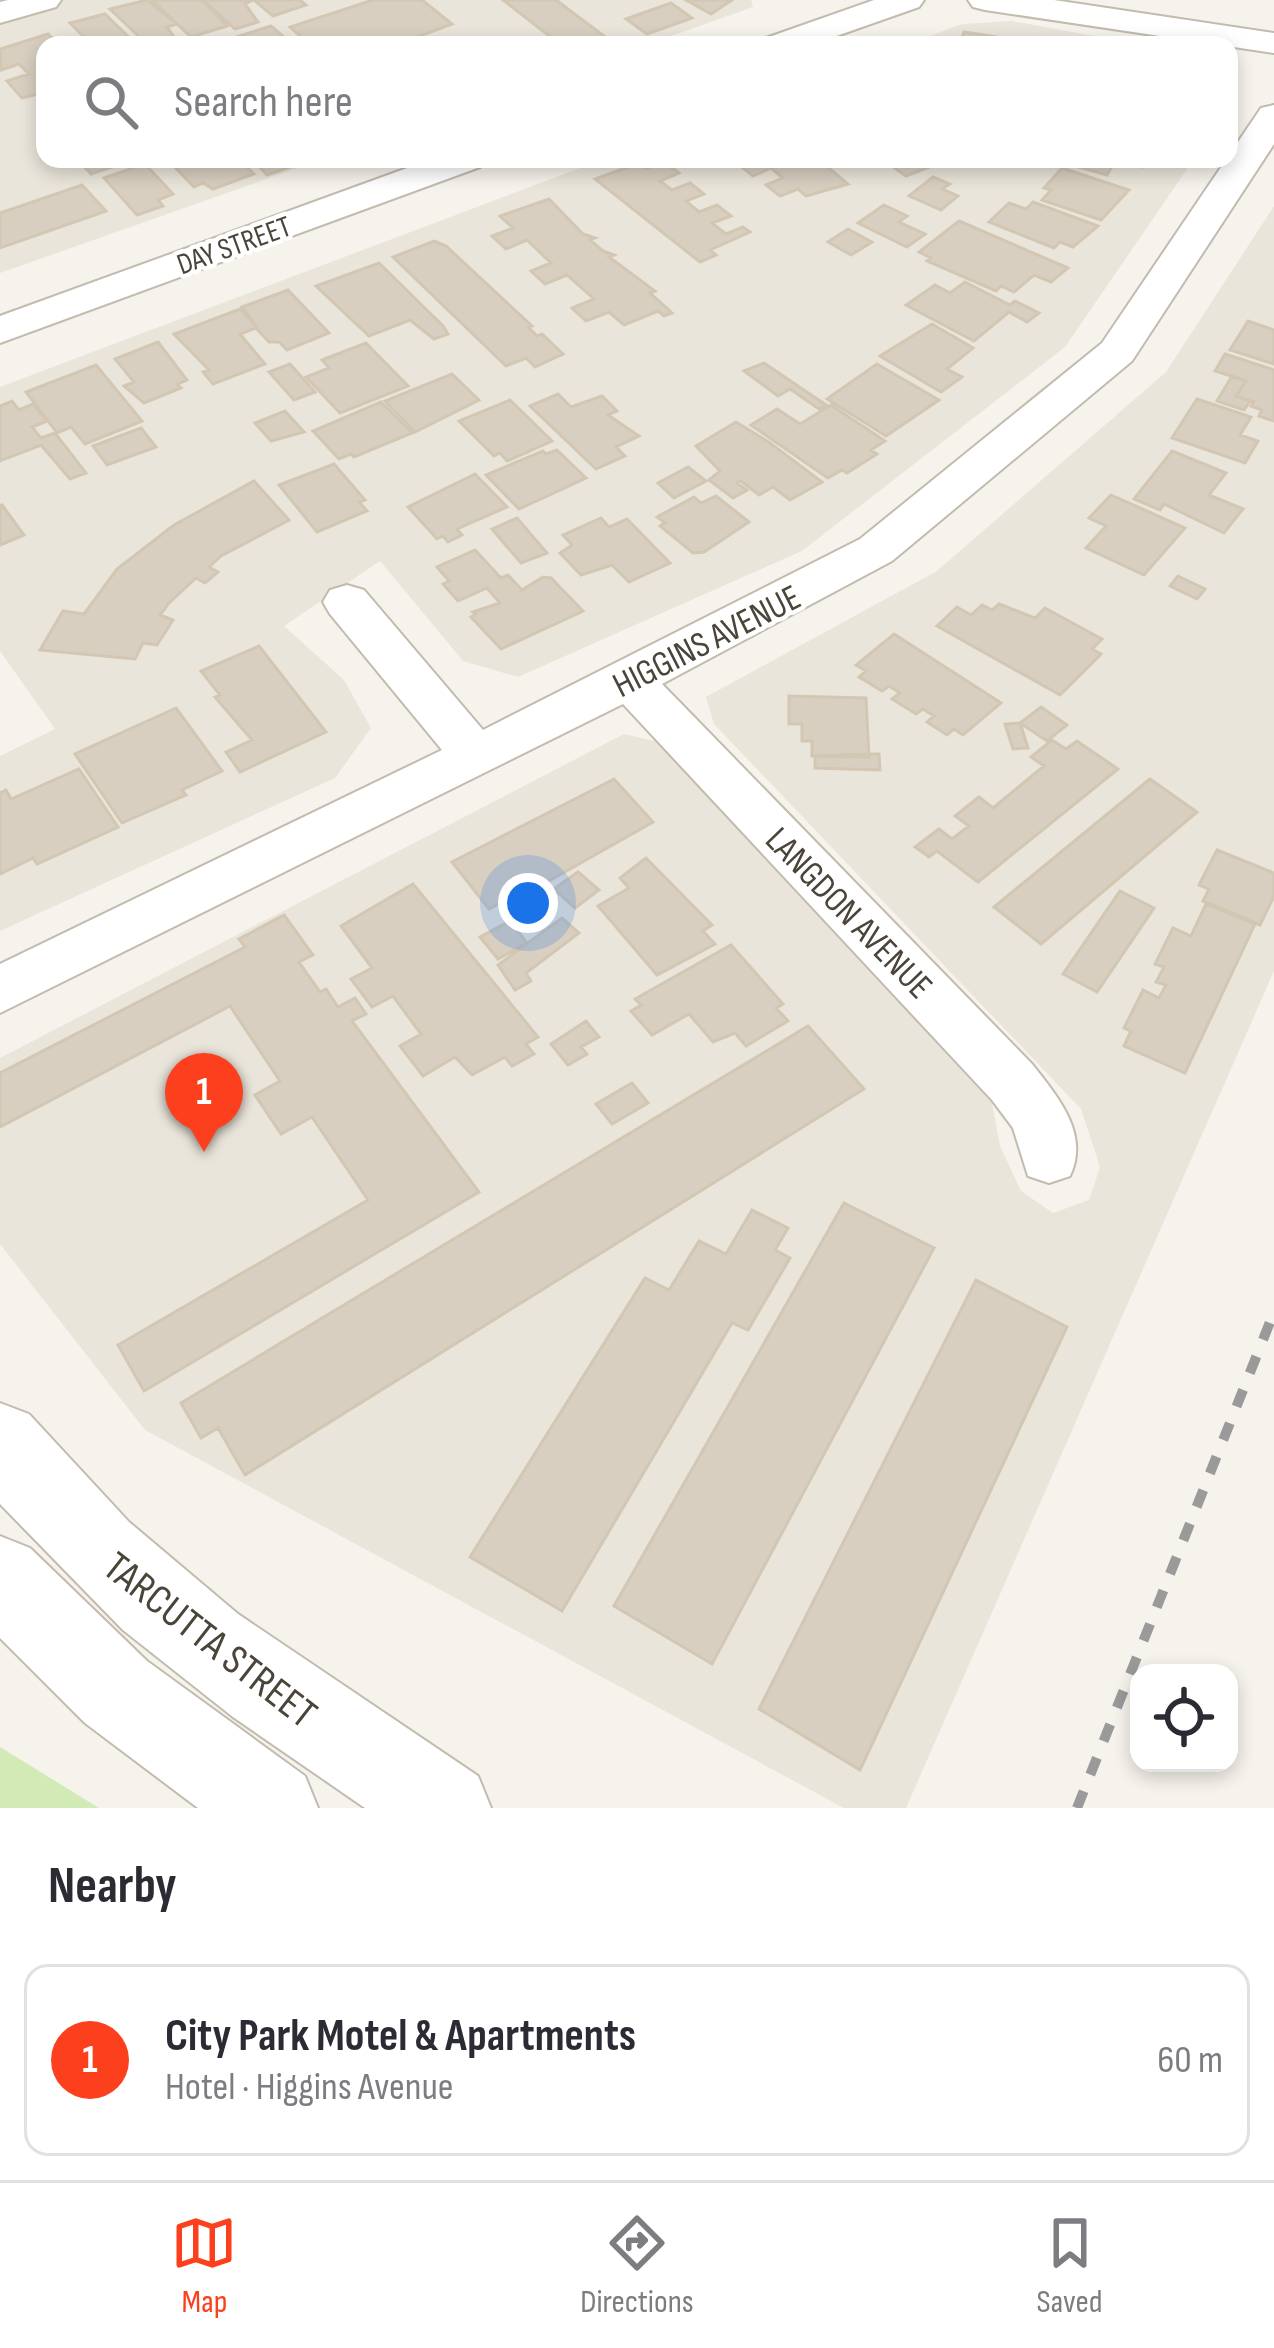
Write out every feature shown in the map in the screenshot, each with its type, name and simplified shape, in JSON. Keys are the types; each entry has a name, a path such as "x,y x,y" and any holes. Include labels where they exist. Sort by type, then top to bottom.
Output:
{"street":[{"path":"0,13 44,0"},
{"path":"985,0 1227,36"},
{"path":"803,36 902,1"},
{"path":"1238,38 1274,43"},
{"name":"HIGGINS AVENUE","path":"0,990 629,680 876,550 1096,374 1117,352 1274,116"},
{"name":"DAY STREET","path":"0,330 442,168"},
{"path":"347,602 474,753"},
{"name":"LANGDON AVENUE","path":"629,680 1012,1082 1040,1118 1049,1157"},
{"name":"TARCUTTA STREET","path":"0,1442 45,1499 124,1579 222,1657 446,1808"},
{"path":"0,1578 116,1692 272,1808"}],"shaded area":[{"path":"0,0 751,0 753,7 671,36 36,36 36,168 298,168 0,273"},
{"path":"1012,21 1094,36 930,36 962,24"},
{"path":"580,168 1188,168 1065,347 802,551 518,677 463,661 380,561 284,626 344,680 371,728 335,778 0,931 0,756 55,729 0,651 0,387"},
{"path":"1274,206 1274,971 906,1808 844,1808 145,1430 0,1244 0,1058 624,734 659,742 992,1103 1000,1146 1021,1191 1053,1213 1089,1200 1100,1167 1081,1109 714,724 706,697 937,571 1166,372"}],"green space":[{"path":"0,1747 99,1808 0,1808"}],"building":[{"path":"147,0 177,24 167,27 173,36 138,36 110,9"},
{"path":"152,0 202,0 227,26 190,36"},
{"path":"203,0 253,0 245,4 258,22 235,29"},
{"path":"254,0 300,0 306,5 273,16"},
{"path":"373,0 422,0 452,24 420,36 300,36 290,27"},
{"path":"503,0 556,0 604,36 549,36"},
{"path":"686,0 732,0 711,14"},
{"path":"671,3 692,18 647,34 626,19"},
{"path":"105,14 128,36 83,36 70,23"},
{"path":"271,26 283,36 239,36"},
{"path":"36,38 36,94 22,98 7,81 29,74 19,64 1,70 0,49"},
{"path":"149,168 173,194 158,200 163,206 137,215 104,178"},
{"path":"176,168 248,168 254,174 213,189 203,183 194,187"},
{"path":"260,168 287,168 267,175"},
{"path":"625,168 673,168 679,173 660,181 672,190 690,183 704,194 686,201 699,212 717,205 731,216 712,223 726,234 743,227 750,232 710,250 716,255 700,262 595,179"},
{"path":"743,168 771,168 753,176"},
{"path":"771,168 829,168 848,184 806,196 798,189 780,196 766,185 783,178"},
{"path":"895,168 926,168 906,176"},
{"path":"1062,168 1129,190 1101,220 1042,200 1051,190 1044,188"},
{"path":"1082,168 1111,168 1107,175"},
{"path":"933,177 950,184 942,189 958,196 941,210 909,196"},
{"path":"82,185 106,211 0,248 0,213"},
{"path":"549,199 583,234 614,255 609,257 655,291 650,293 672,313 664,316 658,311 624,325 609,312 586,321 572,308 594,299 567,275 545,284 531,271 551,263 527,240 506,249 492,236 513,228 500,216"},
{"path":"1033,202 1098,226 1073,247 1060,242 1054,248 989,222 1009,203 1026,209"},
{"path":"884,205 907,216 899,222 925,234 907,247 858,223"},
{"path":"959,221 1068,268 1051,282 1034,275 1014,292 1001,286 996,291 927,261 931,258 919,252"},
{"path":"848,229 872,242 851,255 828,242"},
{"path":"434,241 446,246 537,336 542,334 563,354 535,367 526,358 506,366 393,257"},
{"path":"379,263 448,334 434,339 410,320 369,336 316,286"},
{"path":"965,282 1010,305 1015,301 1039,313 1027,322 1009,312 974,341 906,305 935,285 950,293"},
{"path":"288,290 329,333 287,350 279,342 269,342 256,328 240,334 265,364 213,384 203,372 209,370 174,334 240,309 257,327 242,307"},
{"path":"1248,321 1274,330 1274,364 1230,350"},
{"path":"932,324 973,348 947,369 962,377 941,392 880,356"},
{"path":"158,342 187,380 177,384 181,388 144,403 124,386 134,382 115,359"},
{"path":"366,343 408,386 340,413 306,377 329,368 322,360"},
{"path":"1225,354 1274,370 1274,421 1259,416 1262,410 1251,406 1254,402 1236,396 1246,381 1215,371"},
{"path":"764,363 826,405 819,409 790,389 778,396 744,371"},
{"path":"290,364 315,392 294,400 269,372"},
{"path":"877,364 939,400 886,436 827,399"},
{"path":"96,365 142,421 85,444 71,427 57,433 26,392"},
{"path":"452,374 479,400 415,432 385,401"},
{"path":"1232,376 1246,381 1236,396 1250,401 1244,410 1217,401"},
{"path":"558,394 571,407 602,396 617,411 608,415 639,436 616,447 625,456 596,469 530,406"},
{"path":"1197,399 1251,417 1240,435 1258,441 1245,463 1172,438"},
{"path":"510,400 552,441 507,461 500,453 494,456 459,421"},
{"path":"12,401 19,410 33,404 47,421 32,427 41,438 55,433 86,473 70,479 41,445 0,461 0,406"},
{"path":"381,402 412,433 339,459 313,431"},
{"path":"831,405 885,441 871,450 877,454 847,473 842,470 828,478 751,425 777,409 800,424"},
{"path":"285,411 304,432 271,441 255,423"},
{"path":"736,422 822,482 790,500 773,487 759,495 741,481 737,483 747,490 733,498 709,480 720,471 696,446"},
{"path":"141,428 156,447 107,465 93,446"},
{"path":"557,450 586,478 519,509 486,475 543,451"},
{"path":"1172,451 1226,473 1209,495 1243,509 1224,533 1164,504 1160,510 1134,499"},
{"path":"334,464 365,500 359,502 367,511 317,532 279,485"},
{"path":"688,467 706,481 674,498 658,483"},
{"path":"475,474 507,507 457,529 462,535 448,542 443,536 437,539 408,507"},
{"path":"254,481 289,520 221,556 209,567 218,572 205,583 196,578 169,603 160,615 173,620 157,645 143,643 135,659 40,650 63,611 84,614 117,569 174,525"},
{"path":"1111,495 1185,528 1144,575 1086,548 1106,526 1089,518"},
{"path":"716,496 749,522 704,552 693,553 660,526 665,523 657,517 694,497 701,503"},
{"path":"0,506 24,535 0,545"},
{"path":"517,518 547,553 521,563 492,529"},
{"path":"601,518 609,527 627,519 670,563 629,582 612,565 581,575 560,553 572,545 563,535"},
{"path":"475,550 501,578 508,575 522,590 543,577 551,578 583,611 501,649 471,617 473,612 500,603 487,588 458,601 443,584 449,581 437,567"},
{"path":"1178,576 1205,589 1197,599 1170,586"},
{"path":"999,604 1035,618 1045,608 1102,639 1092,649 1101,654 1060,695 937,626 957,607 971,615 982,605 992,610"},
{"path":"894,634 1001,703 963,735 954,729 947,735 927,722 934,716 923,709 916,714 892,699 900,693 889,686 882,691 859,677 866,671 856,665"},
{"path":"259,646 326,732 240,772 226,752 252,740 215,697 220,695 201,671"},
{"path":"789,696 866,698 869,757 812,756 812,741 802,741 802,724 789,724"},
{"path":"1041,707 1067,725 1047,741 1020,723"},
{"path":"176,708 222,771 182,790 186,795 122,823 75,754"},
{"path":"1020,723 1028,748 1013,749 1005,724"},
{"path":"1052,740 1066,749 1077,741 1118,769 978,882 937,851 929,857 915,847 939,829 952,839 969,826 955,816 979,797 993,808 1044,766 1031,757"},
{"path":"879,754 880,770 815,768 815,756"},
{"path":"79,769 118,827 37,864 33,858 0,874 0,793 6,790 11,799"},
{"path":"614,779 653,822 526,894 523,891 489,909 452,862"},
{"path":"1150,779 1197,812 1041,944 994,907"},
{"path":"1217,850 1274,873 1274,896 1260,925 1203,901 1209,889 1199,885"},
{"path":"646,858 712,925 703,931 715,944 657,975 598,906 629,888 620,878"},
{"path":"578,872 599,890 575,908 554,889"},
{"path":"413,884 538,1037 526,1044 534,1054 512,1066 505,1057 472,1075 455,1057 423,1076 400,1046 421,1034 393,996 372,1007 351,979 372,968 341,926"},
{"path":"1120,891 1154,908 1097,992 1063,974"},
{"path":"1206,904 1255,924 1185,1073 1124,1046 1131,1031 1124,1028 1143,990 1159,998 1166,985 1156,982 1164,967 1155,964 1173,928 1191,936"},
{"path":"284,915 313,955 299,962 320,992 326,989 338,1007 355,998 366,1014 352,1021 479,1192 144,1391 118,1345 368,1200 312,1117 281,1134 255,1095 280,1081 230,1006 0,1127 0,1073 245,947 239,939"},
{"path":"562,918 579,933 526,973 531,981 515,990 498,965"},
{"path":"510,921 527,943 498,959 480,937"},
{"path":"731,945 783,1004 776,1008 788,1021 746,1046 735,1033 713,1042 689,1014 652,1035 631,1011 641,1005 635,999"},
{"path":"586,1021 599,1037 581,1047 587,1054 568,1065 551,1044"},
{"path":"808,1026 864,1089 245,1475 218,1428 201,1438 181,1403"},
{"path":"632,1083 648,1103 612,1124 596,1104"},
{"path":"844,1203 934,1248 712,1664 614,1606"},
{"path":"752,1210 788,1228 775,1250 790,1258 748,1330 732,1323 562,1611 470,1557 645,1278 669,1290 699,1241 726,1254"},
{"path":"976,1280 1067,1327 860,1770 759,1709"}],"railway":[{"path":"1077,1808 1274,1312"}],"place":[{"name":"City Park Motel & Apartments","path":"204,1152"}]}
